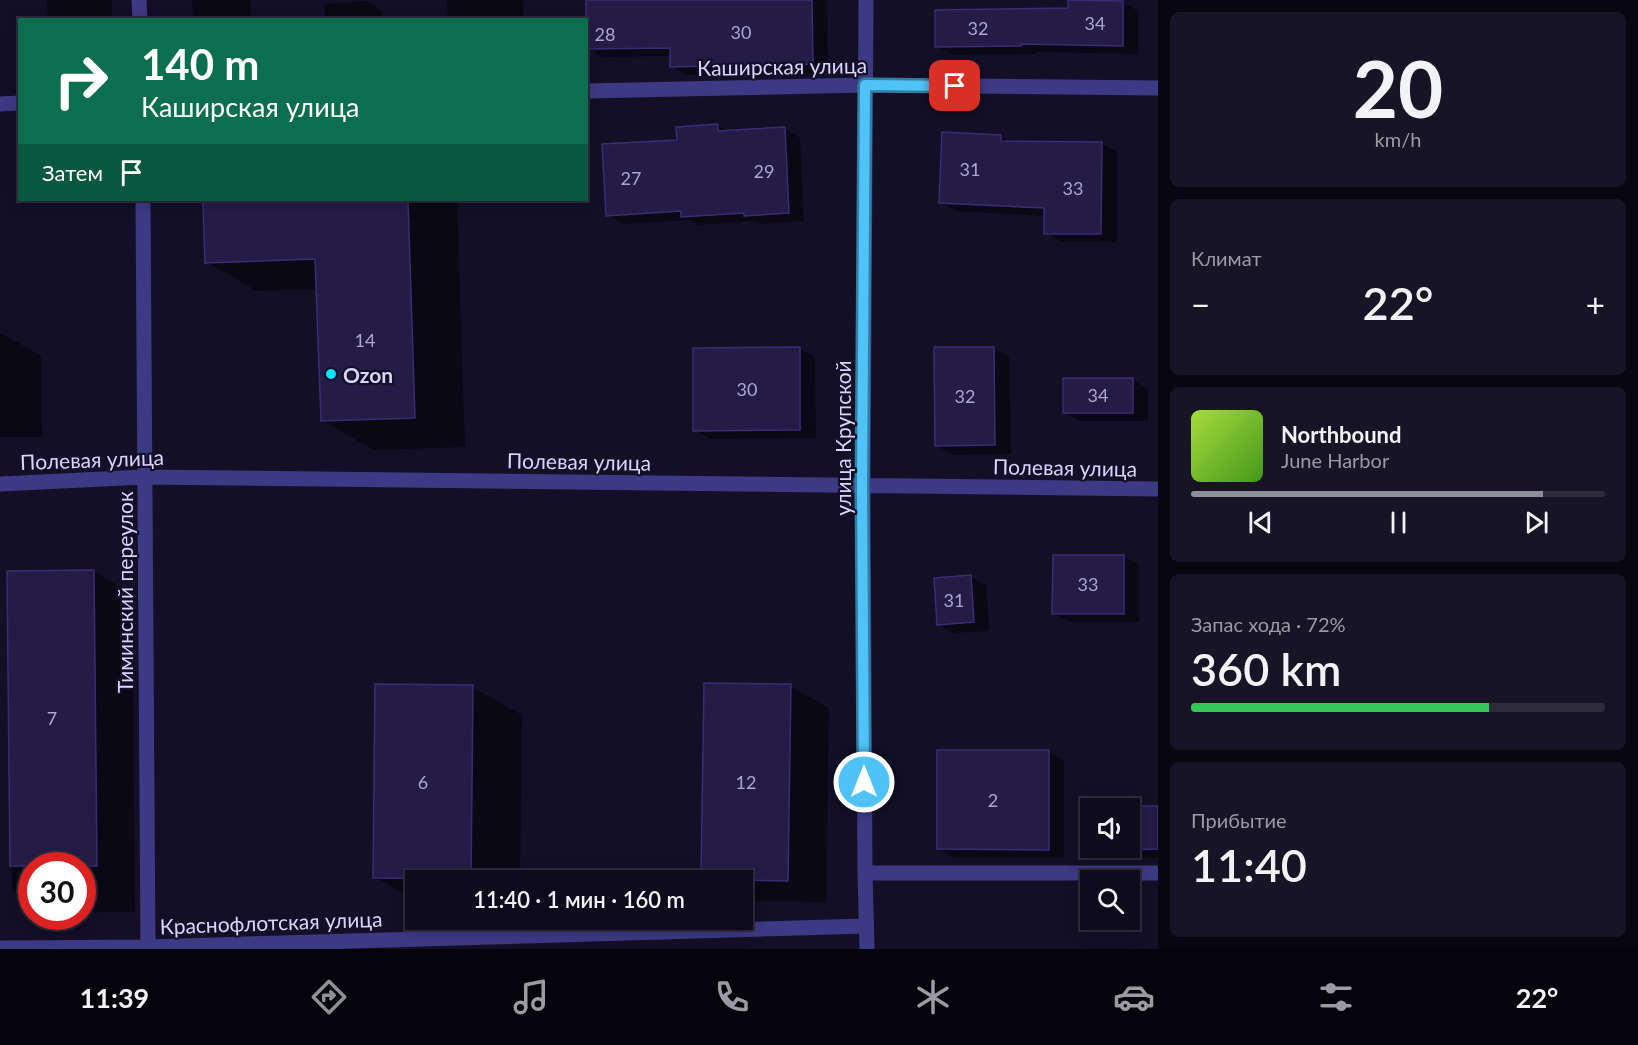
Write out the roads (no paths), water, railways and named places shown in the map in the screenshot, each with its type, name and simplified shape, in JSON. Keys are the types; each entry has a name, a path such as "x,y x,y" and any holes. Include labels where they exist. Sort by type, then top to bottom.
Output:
{"street":[{"path":"139,0 140,18"},
{"name":"улица Крупской","path":"866,0 862,485 867,949"},
{"name":"Каширская улица","path":"588,91 865,85 1158,88"},
{"path":"0,104 18,103"},
{"name":"Тиминский переулок","path":"143,201 147,948"},
{"name":"Полевая улица","path":"0,484 144,477 1158,489"},
{"path":"865,873 1158,873"},
{"name":"Краснофлотская улица","path":"0,948 147,948 866,926"}],"place":[{"name":"Ozon","path":"331,374"}]}
